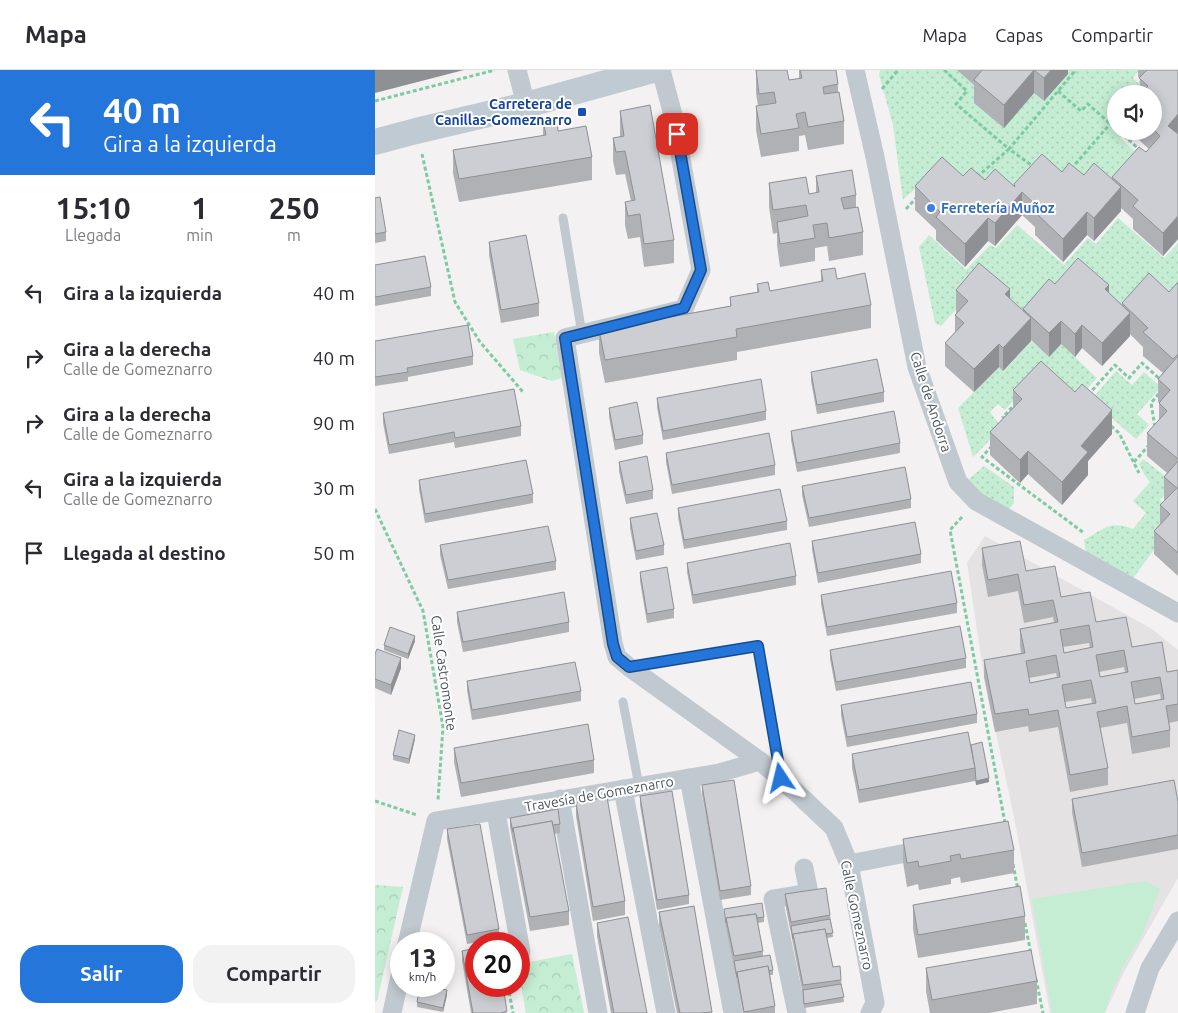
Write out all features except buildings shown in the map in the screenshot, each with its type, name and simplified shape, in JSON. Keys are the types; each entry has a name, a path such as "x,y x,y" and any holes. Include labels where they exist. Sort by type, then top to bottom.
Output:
{"street":[{"path":"517,70 526,105"},
{"path":"375,142 526,105 653,70"},
{"path":"582,334 684,308 701,270 673,115 661,70"},
{"name":"Calle de Andorra","path":"855,70 917,367 958,482 976,501 1178,613"},
{"name":"Calle Gomeznarro","path":"582,334 565,338 613,644 617,657 760,761 834,828 849,864 875,1003 870,1013"},
{"name":"Travesía de Gomeznarro","path":"437,821 719,773 760,761"},
{"path":"689,778 733,1013"},
{"path":"631,787 666,1013"},
{"path":"560,799 598,1013"},
{"path":"496,812 517,932"},
{"path":"410,932 437,821"},
{"path":"849,864 942,846"},
{"path":"797,1013 773,899 809,893 804,868"},
{"path":"1135,1013 1150,968 1178,921"},
{"path":"392,1013 395,997"}],"lane":[{"path":"563,218 582,334"},
{"path":"629,667 758,646 781,778"},
{"path":"623,702 631,787"}],"path":[{"path":"375,101 497,70"},
{"path":"886,83 898,70"},
{"path":"944,70 967,91 956,104 1009,149 1037,169"},
{"path":"976,178 1009,149 1074,71"},
{"path":"1058,91 1081,111 1088,104 1107,121"},
{"path":"1065,176 1107,129"},
{"path":"417,131 455,302 480,342 523,392"},
{"path":"1129,140 1147,156"},
{"path":"889,227 922,192"},
{"path":"1083,401 1115,366 1129,378 1142,363 1167,386"},
{"path":"1155,428 1151,403 1161,391"},
{"path":"1008,421 1003,417 1022,397"},
{"path":"1104,420 1119,433 1139,473"},
{"path":"1134,462 1150,443"},
{"path":"994,444 982,457 1084,533"},
{"path":"976,501 950,530 1005,824"},
{"name":"Calle Castromonte","path":"375,509 423,611 443,727 437,821"},
{"path":"375,801 437,821"},
{"path":"1013,862 1018,890"},
{"path":"1024,919 1031,956"},
{"path":"1035,975 1043,1013"},
{"path":"510,997 513,1013"}],"shaded area":[{"path":"985,536 1152,629 1178,650 1178,878 1124,972 1105,1013 1050,1013 1014,817 984,677 967,563"}],"green space":[{"path":"880,70 1139,70 1133,78 1140,85 1107,85 1107,140 1122,140 1142,158 1111,195 1013,203 984,198 942,164 903,200 893,125 879,75"},
{"path":"1118,218 1164,258 1178,243 1178,303 1121,324 1026,325 980,284 941,326 935,323 919,247 929,235 966,270 990,245 996,248 1017,225 1064,265 1088,238 1096,244"},
{"path":"554,332 562,378 552,381 520,370 513,339"},
{"path":"1031,341 1049,356 1061,344 1097,378 1081,396 1041,371 1005,410 998,404 990,412 1002,428 973,457 958,408 999,367 1004,371"},
{"path":"1116,371 1132,385 1144,372 1161,387 1137,414 1149,425 1136,439 1091,400"},
{"path":"1143,459 1174,483 1160,500 1172,511 1164,536 1131,581 1090,561 1084,540 1107,527 1118,525 1133,529 1146,513 1133,501 1150,482 1139,464"},
{"path":"984,466 1014,487 1014,503 1006,513 979,496 968,480"},
{"path":"1145,881 1160,889 1141,937 1123,966 1109,998 1105,1013 1052,1013 1032,899"},
{"path":"375,885 403,887 393,932 390,932 390,944 377,1001 375,1002"},
{"path":"572,954 584,1013 526,1013 523,997 530,997 530,962"}],"place":[{"name":"Carretera de Canillas-Gomeznarro","path":"582,112"},
{"name":"Ferretería Muñoz","path":"931,208"}],"route":[{"path":"677,134 701,270 684,308 565,338 613,644 617,657 629,667 758,646 781,778"}]}
